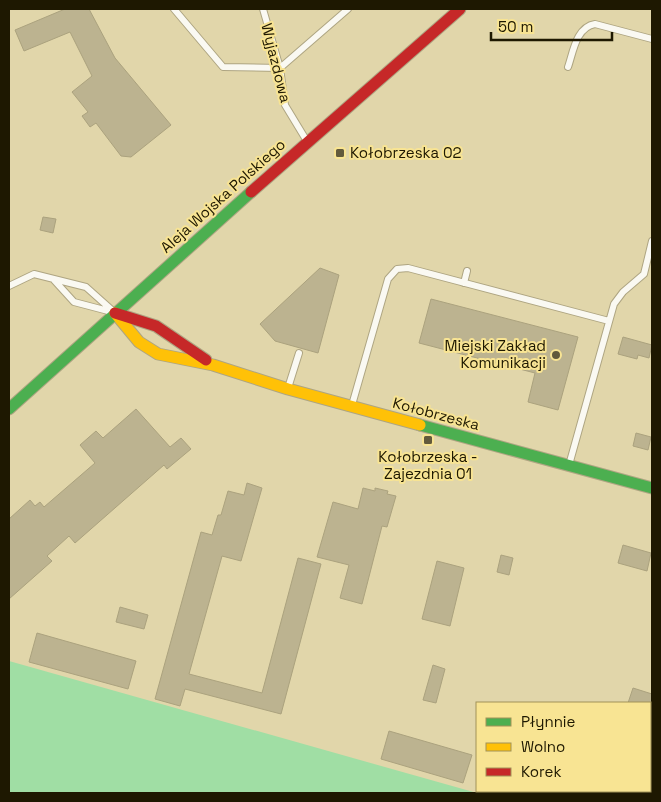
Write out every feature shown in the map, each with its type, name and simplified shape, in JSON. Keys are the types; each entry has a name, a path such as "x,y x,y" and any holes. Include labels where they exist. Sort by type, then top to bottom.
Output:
{"street":[{"name":"Aleja Wojska Polskiego","path":"9,409 307,142 460,9"},
{"name":"Kołobrzeska","path":"115,313 156,326 213,365"},
{"name":"Kołobrzeska","path":"115,313 139,342 158,354 213,365 351,407 652,485"}],"lane":[{"path":"174,9 223,67 280,68 348,9"},
{"name":"Wyjazdowa","path":"263,9 280,68 285,105 307,142"},
{"path":"568,67 580,34 589,25 595,24 652,39"},
{"path":"569,465 614,304 623,292 644,274 652,241"},
{"path":"351,407 388,279 397,268 408,268 609,321"},
{"path":"464,283 467,271"},
{"path":"9,286 34,274 86,287 115,313"},
{"path":"54,280 74,302 115,313"},
{"path":"288,389 299,353"}],"green space":[{"path":"9,661 477,793 9,793"}],"building":[{"path":"65,9 89,9 115,58 171,125 131,157 121,156 96,123 90,127 82,116 88,112 72,92 92,76 70,32 24,51 15,30"},
{"path":"43,217 56,219 53,233 40,230"},
{"path":"320,268 339,275 318,353 275,341 260,324"},
{"path":"431,299 578,337 558,410 528,402 535,373 419,343"},
{"path":"623,337 652,345 649,358 638,355 637,359 618,354"},
{"path":"136,409 170,447 181,438 191,449 167,469 164,465 75,543 69,536 47,556 52,561 9,599 9,519 30,500 35,506 40,502 44,507 95,463 80,445 96,431 103,438"},
{"path":"636,433 651,437 648,450 633,446"},
{"path":"247,483 262,488 241,561 222,556 189,674 262,693 298,558 321,564 281,714 185,689 180,706 155,699 201,532 212,535 218,515 221,515 228,491 244,495"},
{"path":"363,488 375,491 375,488 388,491 387,494 396,496 387,527 382,526 362,604 340,598 349,565 317,557 333,502 358,509"},
{"path":"623,545 651,553 647,571 618,563"},
{"path":"501,555 513,558 509,575 497,572"},
{"path":"437,561 464,568 450,626 422,619"},
{"path":"120,607 148,615 144,629 116,622"},
{"path":"37,633 136,661 128,689 29,662"},
{"path":"433,665 445,669 436,703 423,700"},
{"path":"633,688 652,694 652,703 628,702"},
{"path":"389,731 472,755 463,783 381,759"}],"traffic: fast":[{"path":"9,409 251,192"},
{"path":"420,425 652,488"}],"traffic: slow":[{"path":"115,313 139,342 158,354 213,365 288,389 420,425"}],"traffic: jam":[{"path":"251,192 460,9"},
{"path":"115,313 156,326 206,360"}],"place":[{"name":"Kołobrzeska 02","path":"340,153"},
{"name":"Miejski Zakład Komunikacji","path":"556,355"},
{"name":"Kołobrzeska - Zajezdnia 01","path":"428,440"}]}
